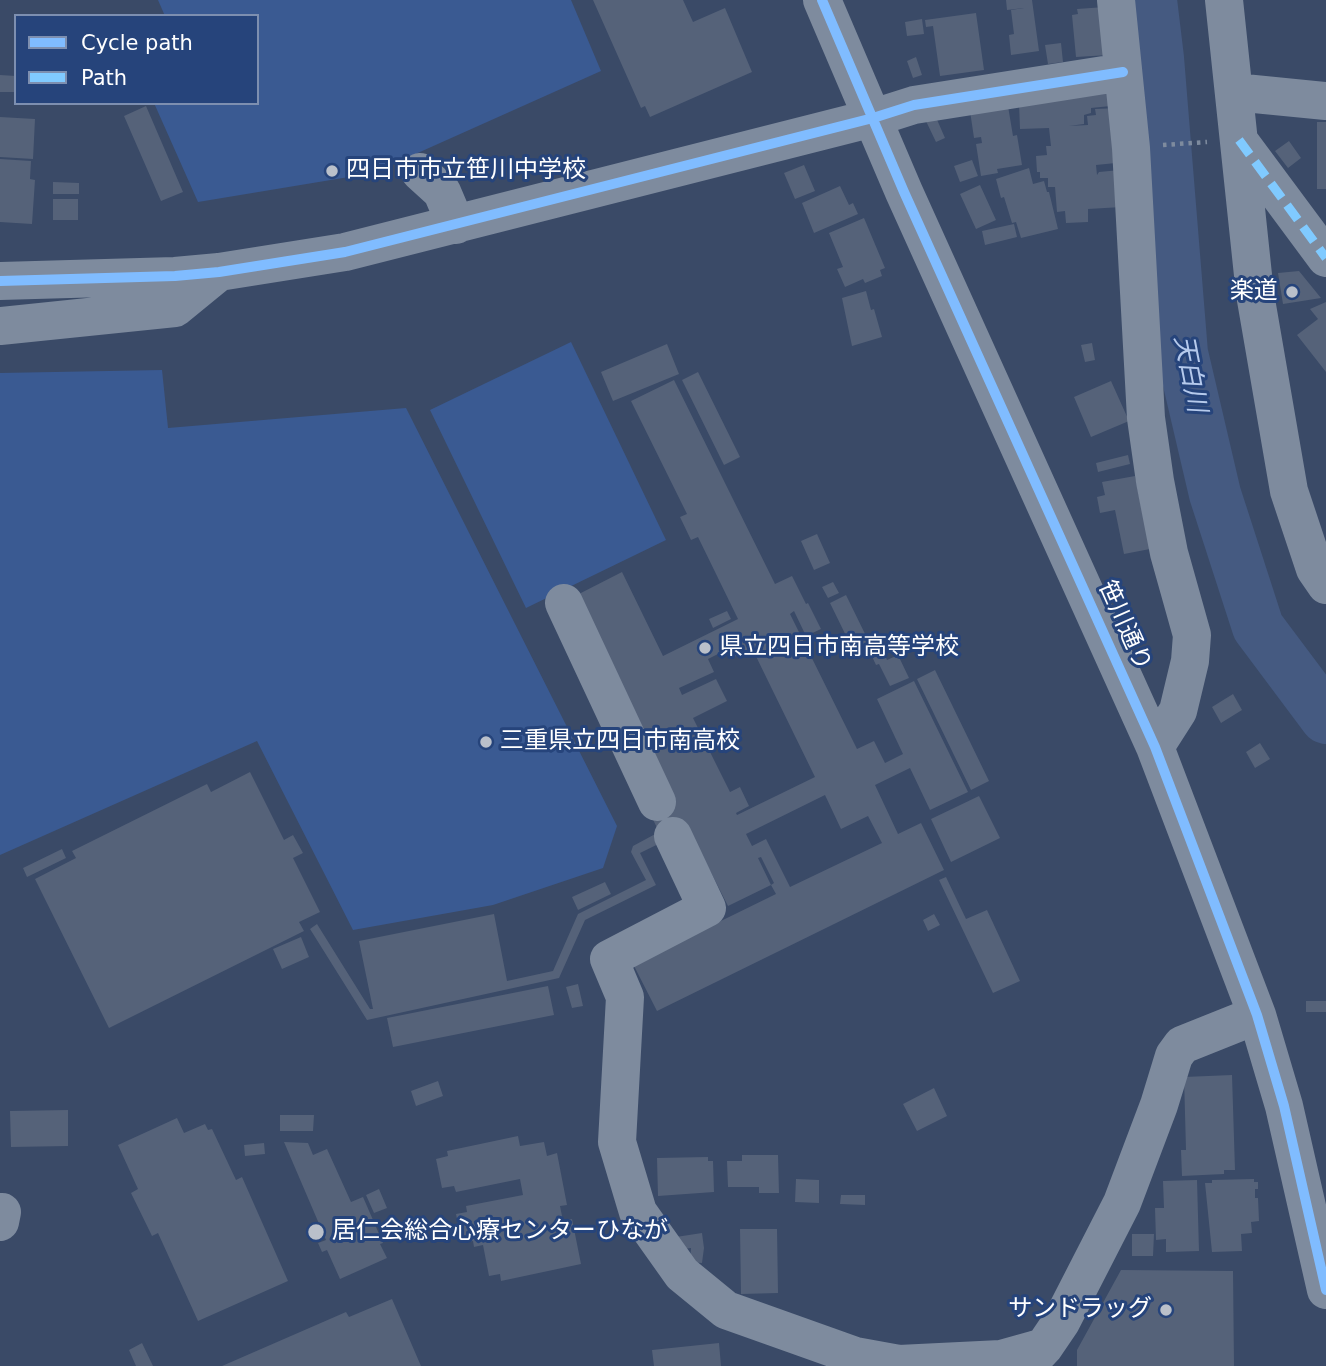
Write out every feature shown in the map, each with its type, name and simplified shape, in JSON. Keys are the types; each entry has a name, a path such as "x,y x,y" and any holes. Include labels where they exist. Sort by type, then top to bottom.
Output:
{"street":[{"name":"笹川通り","path":"822,0 1155,747 1257,1015 1284,1106 1326,1290"},
{"path":"1116,0 1131,148 1146,418 1169,552 1192,635 1190,661 1178,711 1155,747"},
{"path":"1224,0 1255,294 1289,491 1315,569 1326,585"},
{"path":"0,281 175,276 345,253 873,118 914,105 1123,72"},
{"path":"1234,92 1326,101"},
{"path":"1239,140 1326,258"},
{"path":"420,172 442,192 456,225"},
{"path":"0,326 175,308 219,272"},
{"path":"564,603 657,802"},
{"path":"673,836 707,908 609,959 625,997 617,1142 638,1212 682,1274 726,1310 855,1356 900,1364 1039,1360 1122,1203 1159,1105 1174,1056 1182,1045 1257,1015"}],"path":[{"path":"1131,148 1239,140"}],"shaded area":[{"path":"158,0 571,0 601,71 373,173 198,202 155,105 259,105 259,14 164,14"},
{"path":"571,342 666,540 526,608 430,410"},
{"path":"162,370 168,428 406,408 617,826 603,868 493,905 353,930 257,741 0,855 0,373"}],"building":[{"path":"593,0 683,0 693,22 725,8 752,72 650,117 645,106 641,108"},
{"path":"1006,0 1032,0 1039,51 1011,55 1009,35 1014,34 1011,10 1024,8 1007,10"},
{"path":"1105,7 1109,55 1076,57 1072,15 1078,14 1077,9"},
{"path":"976,13 984,70 940,76 933,26 926,27 925,20"},
{"path":"922,19 924,34 907,36 905,22"},
{"path":"1061,43 1063,62 1048,64 1045,45"},
{"path":"916,57 922,75 913,78 907,61"},
{"path":"0,75 14,76 14,92 0,92"},
{"path":"1109,90 1111,106 1091,108 1091,113 1084,115 1084,124 1069,126 1088,125 1087,116 1096,115 1095,109 1118,108 1116,163 1096,165 1097,175 1099,172 1120,170 1122,207 1088,209 1088,222 1066,223 1065,211 1057,212 1055,187 1048,187 1048,178 1040,178 1040,172 1037,172 1036,156 1047,155 1046,146 1051,146 1049,128 1020,129 1019,103"},
{"path":"146,106 183,192 161,201 124,116"},
{"path":"1008,106 1022,165 997,169 998,173 981,176 976,144 982,143 981,137 974,138 970,111"},
{"path":"935,115 945,138 936,142 925,119"},
{"path":"0,117 35,119 33,159 0,157"},
{"path":"1317,122 1326,122 1326,189 1317,189"},
{"path":"1289,141 1301,158 1288,168 1275,151"},
{"path":"0,159 31,161 30,179 35,180 32,224 0,222"},
{"path":"972,160 978,176 960,182 954,166"},
{"path":"804,165 815,191 795,199 784,173"},
{"path":"1029,168 1033,184 1044,181 1058,229 1021,238 1016,222 1012,223 1004,197 1001,198 996,179"},
{"path":"53,182 79,183 79,194 53,194"},
{"path":"980,185 996,220 976,229 960,194"},
{"path":"840,186 849,205 853,203 858,214 814,233 802,203"},
{"path":"53,199 78,199 78,220 53,220"},
{"path":"864,218 885,268 880,270 882,276 865,283 863,279 845,287 837,269 843,267 829,233"},
{"path":"1014,224 1017,237 985,245 982,231"},
{"path":"1299,271 1321,298 1283,304 1278,273"},
{"path":"866,291 882,337 852,346 842,298"},
{"path":"1326,302 1326,372 1297,335 1318,319 1310,309"},
{"path":"1092,343 1095,360 1085,362 1081,345"},
{"path":"667,344 679,374 613,401 601,372"},
{"path":"698,372 740,457 724,465 682,380"},
{"path":"674,380 775,584 792,576 821,629 806,636 794,611 790,614 857,749 874,741 885,763 903,754 877,699 914,681 968,792 930,810 910,768 875,785 898,834 921,823 944,870 657,1011 633,964 776,894 771,885 728,906 689,829 640,853 656,885 585,920 559,978 367,1020 310,929 317,924 370,1009 373,1009 359,941 494,914 507,981 553,971 578,914 646,880 631,852 633,846 659,832 647,807 575,596 622,572 663,656 738,619 698,537 691,540 680,517 687,514 631,401","holes":["748,640 815,777 737,815 736,813 749,806 740,787 730,792 693,718 727,701 716,679 682,695 679,688 714,672 708,659 726,650 730,659 748,650 744,642","825,795 841,829 868,816 882,843 790,887 766,839 752,846 746,834","761,857 774,883 771,885 758,858"]},
{"path":"1111,381 1129,421 1091,437 1074,397"},
{"path":"1128,455 1130,464 1098,472 1096,463"},
{"path":"1135,476 1150,549 1124,554 1115,510 1100,513 1097,497 1105,495 1102,482"},
{"path":"817,534 830,563 814,570 801,541"},
{"path":"833,582 839,593 828,598 822,587"},
{"path":"846,595 869,642 853,650 830,603"},
{"path":"727,611 731,619 713,628 709,619"},
{"path":"880,644 887,660 898,655 909,678 890,686 869,650"},
{"path":"935,670 989,781 971,790 917,679"},
{"path":"1233,694 1242,710 1221,723 1212,707"},
{"path":"1260,743 1270,759 1255,768 1246,752"},
{"path":"250,772 284,840 293,835 303,853 293,858 320,912 299,922 304,931 109,1028 35,879 76,858 72,851 207,784 211,792"},
{"path":"979,796 1000,838 951,862 931,819"},
{"path":"62,849 66,858 27,877 23,868"},
{"path":"946,877 966,919 987,910 1020,981 993,993 939,880"},
{"path":"605,882 611,894 578,910 572,897"},
{"path":"934,914 940,925 928,931 923,920"},
{"path":"301,937 309,957 282,969 273,949"},
{"path":"578,984 583,1006 572,1008 566,987"},
{"path":"548,986 554,1015 393,1047 387,1018"},
{"path":"1306,1001 1326,1001 1326,1012 1306,1012"},
{"path":"1232,1075 1235,1170 1224,1170 1224,1174 1182,1176 1181,1150 1186,1150 1184,1077"},
{"path":"438,1081 443,1096 416,1106 411,1091"},
{"path":"934,1088 947,1116 917,1131 903,1104"},
{"path":"68,1110 68,1146 11,1147 10,1111"},
{"path":"280,1115 314,1115 313,1131 280,1131"},
{"path":"177,1118 184,1133 205,1124 208,1130 212,1129 236,1180 242,1177 288,1281 198,1321 158,1233 152,1236 131,1193 138,1189 118,1145"},
{"path":"518,1136 520,1146 544,1142 547,1156 557,1153 567,1205 560,1206 563,1221 572,1219 581,1264 501,1281 500,1274 489,1276 483,1245 474,1247 473,1241 462,1243 456,1214 467,1212 466,1206 523,1195 520,1179 456,1192 454,1186 442,1188 436,1159 448,1156 447,1151"},
{"path":"284,1142 308,1143 313,1155 327,1149 351,1202 363,1197 387,1258 340,1279 327,1250 322,1252 318,1243 326,1240"},
{"path":"264,1143 265,1154 245,1156 244,1145"},
{"path":"742,1155 778,1155 779,1193 759,1193 759,1187 728,1187 727,1161 742,1161"},
{"path":"708,1157 708,1161 713,1161 714,1192 658,1196 657,1158"},
{"path":"796,1179 819,1180 819,1203 795,1202"},
{"path":"1254,1179 1254,1182 1258,1182 1255,1198 1258,1198 1259,1221 1251,1222 1252,1233 1241,1234 1242,1251 1212,1252 1205,1183 1212,1183 1212,1180"},
{"path":"1197,1180 1199,1251 1166,1252 1166,1239 1156,1240 1155,1208 1164,1208 1163,1181"},
{"path":"379,1189 387,1208 374,1213 366,1195"},
{"path":"841,1195 865,1195 865,1205 840,1204"},
{"path":"740,1229 777,1229 778,1293 741,1294"},
{"path":"702,1233 702,1263 690,1262 691,1248 678,1250 676,1237"},
{"path":"1132,1234 1154,1234 1153,1256 1132,1256"},
{"name":"サンドラッグ","path":"1121,1270 1233,1271 1234,1366 1077,1366 1077,1350"},
{"path":"392,1299 421,1366 222,1366 346,1312 349,1317"},
{"path":"142,1343 153,1366 136,1366 129,1350"},
{"path":"719,1343 721,1366 654,1366 652,1350"}],"waterway":[{"name":"天白川","path":"1151,0 1182,353 1215,494 1258,627 1326,718"}],"marked path":[{"path":"1239,140 1326,258"}],"cycle path":[{"path":"822,0 904,192 1155,747 1257,1015 1284,1106 1326,1290"},
{"path":"0,281 175,276 219,272 345,252 873,118 914,105 1123,72"}],"place":[{"name":"四日市市立笹川中学校","path":"332,171"},
{"name":"楽道","path":"1292,292"},
{"name":"県立四日市南高等学校","path":"705,648"},
{"name":"三重県立四日市南高校","path":"486,742"},
{"name":"居仁会総合心療センターひなが","path":"316,1232"},
{"name":"サンドラッグ","path":"1166,1310"}]}
